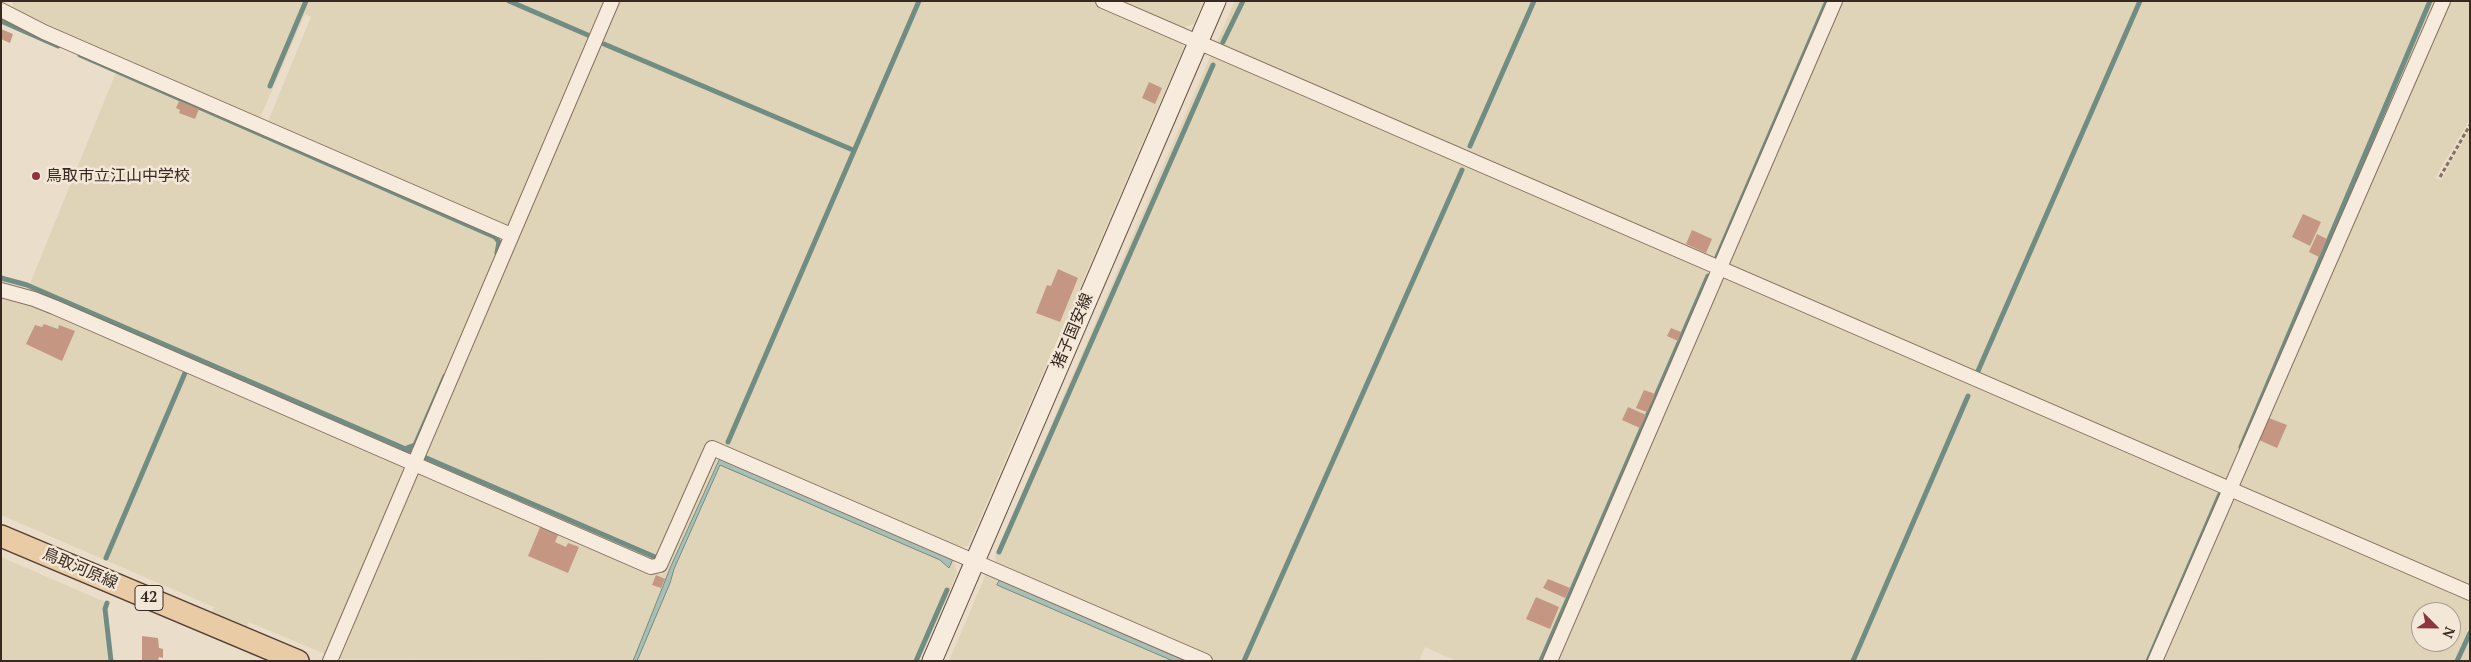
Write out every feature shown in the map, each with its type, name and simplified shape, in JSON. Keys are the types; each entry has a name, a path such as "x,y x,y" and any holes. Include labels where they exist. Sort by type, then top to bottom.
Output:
{"main road":[{"name":"猪子国安線","path":"932,661 1216,1"},
{"name":"鳥取河原線","path":"1,536 298,661"}],"street":[{"path":"330,661 612,1"},
{"path":"1103,1 2470,593"},
{"path":"1550,661 1835,1"},
{"path":"2156,661 2443,1"},
{"path":"5,8 44,32 511,235"},
{"path":"1,290 48,304 651,568 660,565 712,448 1205,661"}],"path":[{"path":"2440,177 2470,125"}],"shaded area":[{"path":"13,1 609,1 511,224 502,227 267,124 311,17 305,14 260,118 256,119 80,43 12,9"},
{"path":"618,1 1094,1 1180,39 1184,47 968,546 955,548 709,443 656,559 651,561 425,464 424,450"},
{"path":"1112,1 1203,1 1194,24 1177,29"},
{"path":"1235,1 1830,1 1717,260 1224,48 1217,42"},
{"path":"1839,1 2439,1 2226,483 1733,270 1727,263"},
{"path":"2447,1 2470,1 2470,119 2435,178 2441,180 2470,129 2470,589 2237,488"},
{"path":"1211,55 1710,268 1711,272 1544,661 1457,661 1425,647 1419,661 1216,661 996,565 995,555"},
{"path":"117,70 497,234 502,241 415,449 410,454 27,291"},
{"path":"1720,276 1731,277 2222,491 2151,661 1554,661"},
{"path":"1,296 51,312 402,464 406,475 325,654 249,622 245,630 211,615 214,607 1,515"},
{"path":"718,456 953,557 957,573 919,661 336,659 414,475 423,473 662,575 712,458"},
{"path":"720,459 953,559 949,568 940,560 720,465 674,569 670,583 637,661 633,661 671,566"},
{"path":"2233,496 2470,597 2470,661 2160,661"},
{"path":"1,557 105,602 102,610 108,661 1,661"},
{"path":"986,574 1194,661 949,661"},
{"path":"1000,580 1186,661 1173,661 997,585"}],"building":[{"path":"1,29 13,34 10,43 1,39"},
{"path":"1149,82 1162,88 1155,104 1142,98"},
{"path":"179,101 199,109 195,119 179,113 180,110 176,108"},
{"path":"2303,214 2321,222 2310,246 2292,237"},
{"path":"1692,230 1712,239 1706,253 1686,244"},
{"path":"2317,234 2327,239 2319,257 2309,252"},
{"path":"1058,269 1078,278 1060,322 1036,313 1047,285 1051,286"},
{"path":"44,324 58,329 59,325 75,331 62,361 26,344 35,325 42,327"},
{"path":"1671,328 1681,332 1678,341 1667,336"},
{"path":"1644,390 1655,394 1647,412 1636,408"},
{"path":"1628,407 1646,415 1640,428 1622,420"},
{"path":"2269,418 2287,425 2277,448 2259,440"},
{"path":"541,525 559,533 555,542 566,547 568,543 579,547 568,573 528,556"},
{"path":"656,575 665,579 661,588 652,585"},
{"path":"1548,579 1570,588 1565,598 1543,588"},
{"path":"1536,597 1559,607 1550,629 1526,619"},
{"path":"142,636 158,638 159,648 163,649 163,658 159,657 158,661 142,660"}],"waterway":[{"path":"270,86 306,1"},
{"path":"509,1 590,36"},
{"path":"728,442 919,1"},
{"path":"1223,42 1243,1"},
{"path":"1470,146 1534,1"},
{"path":"1717,257 1827,1"},
{"path":"1978,371 2140,1"},
{"path":"2241,447 2430,1"},
{"path":"1,21 58,46"},
{"path":"604,44 853,150"},
{"path":"80,55 495,237 499,242 497,253"},
{"path":"999,552 1213,65"},
{"path":"1244,661 1462,170"},
{"path":"1541,661 1708,276"},
{"path":"1,278 27,285 655,557"},
{"path":"106,558 185,373"},
{"path":"404,449 415,445 445,376"},
{"path":"1853,661 1968,396"},
{"path":"2148,661 2220,494"},
{"path":"916,661 947,590"},
{"path":"107,603 105,609 111,661"},
{"path":"2457,661 2470,633"}],"place":[{"name":"鳥取市立江山中学校","path":"36,176"}]}
